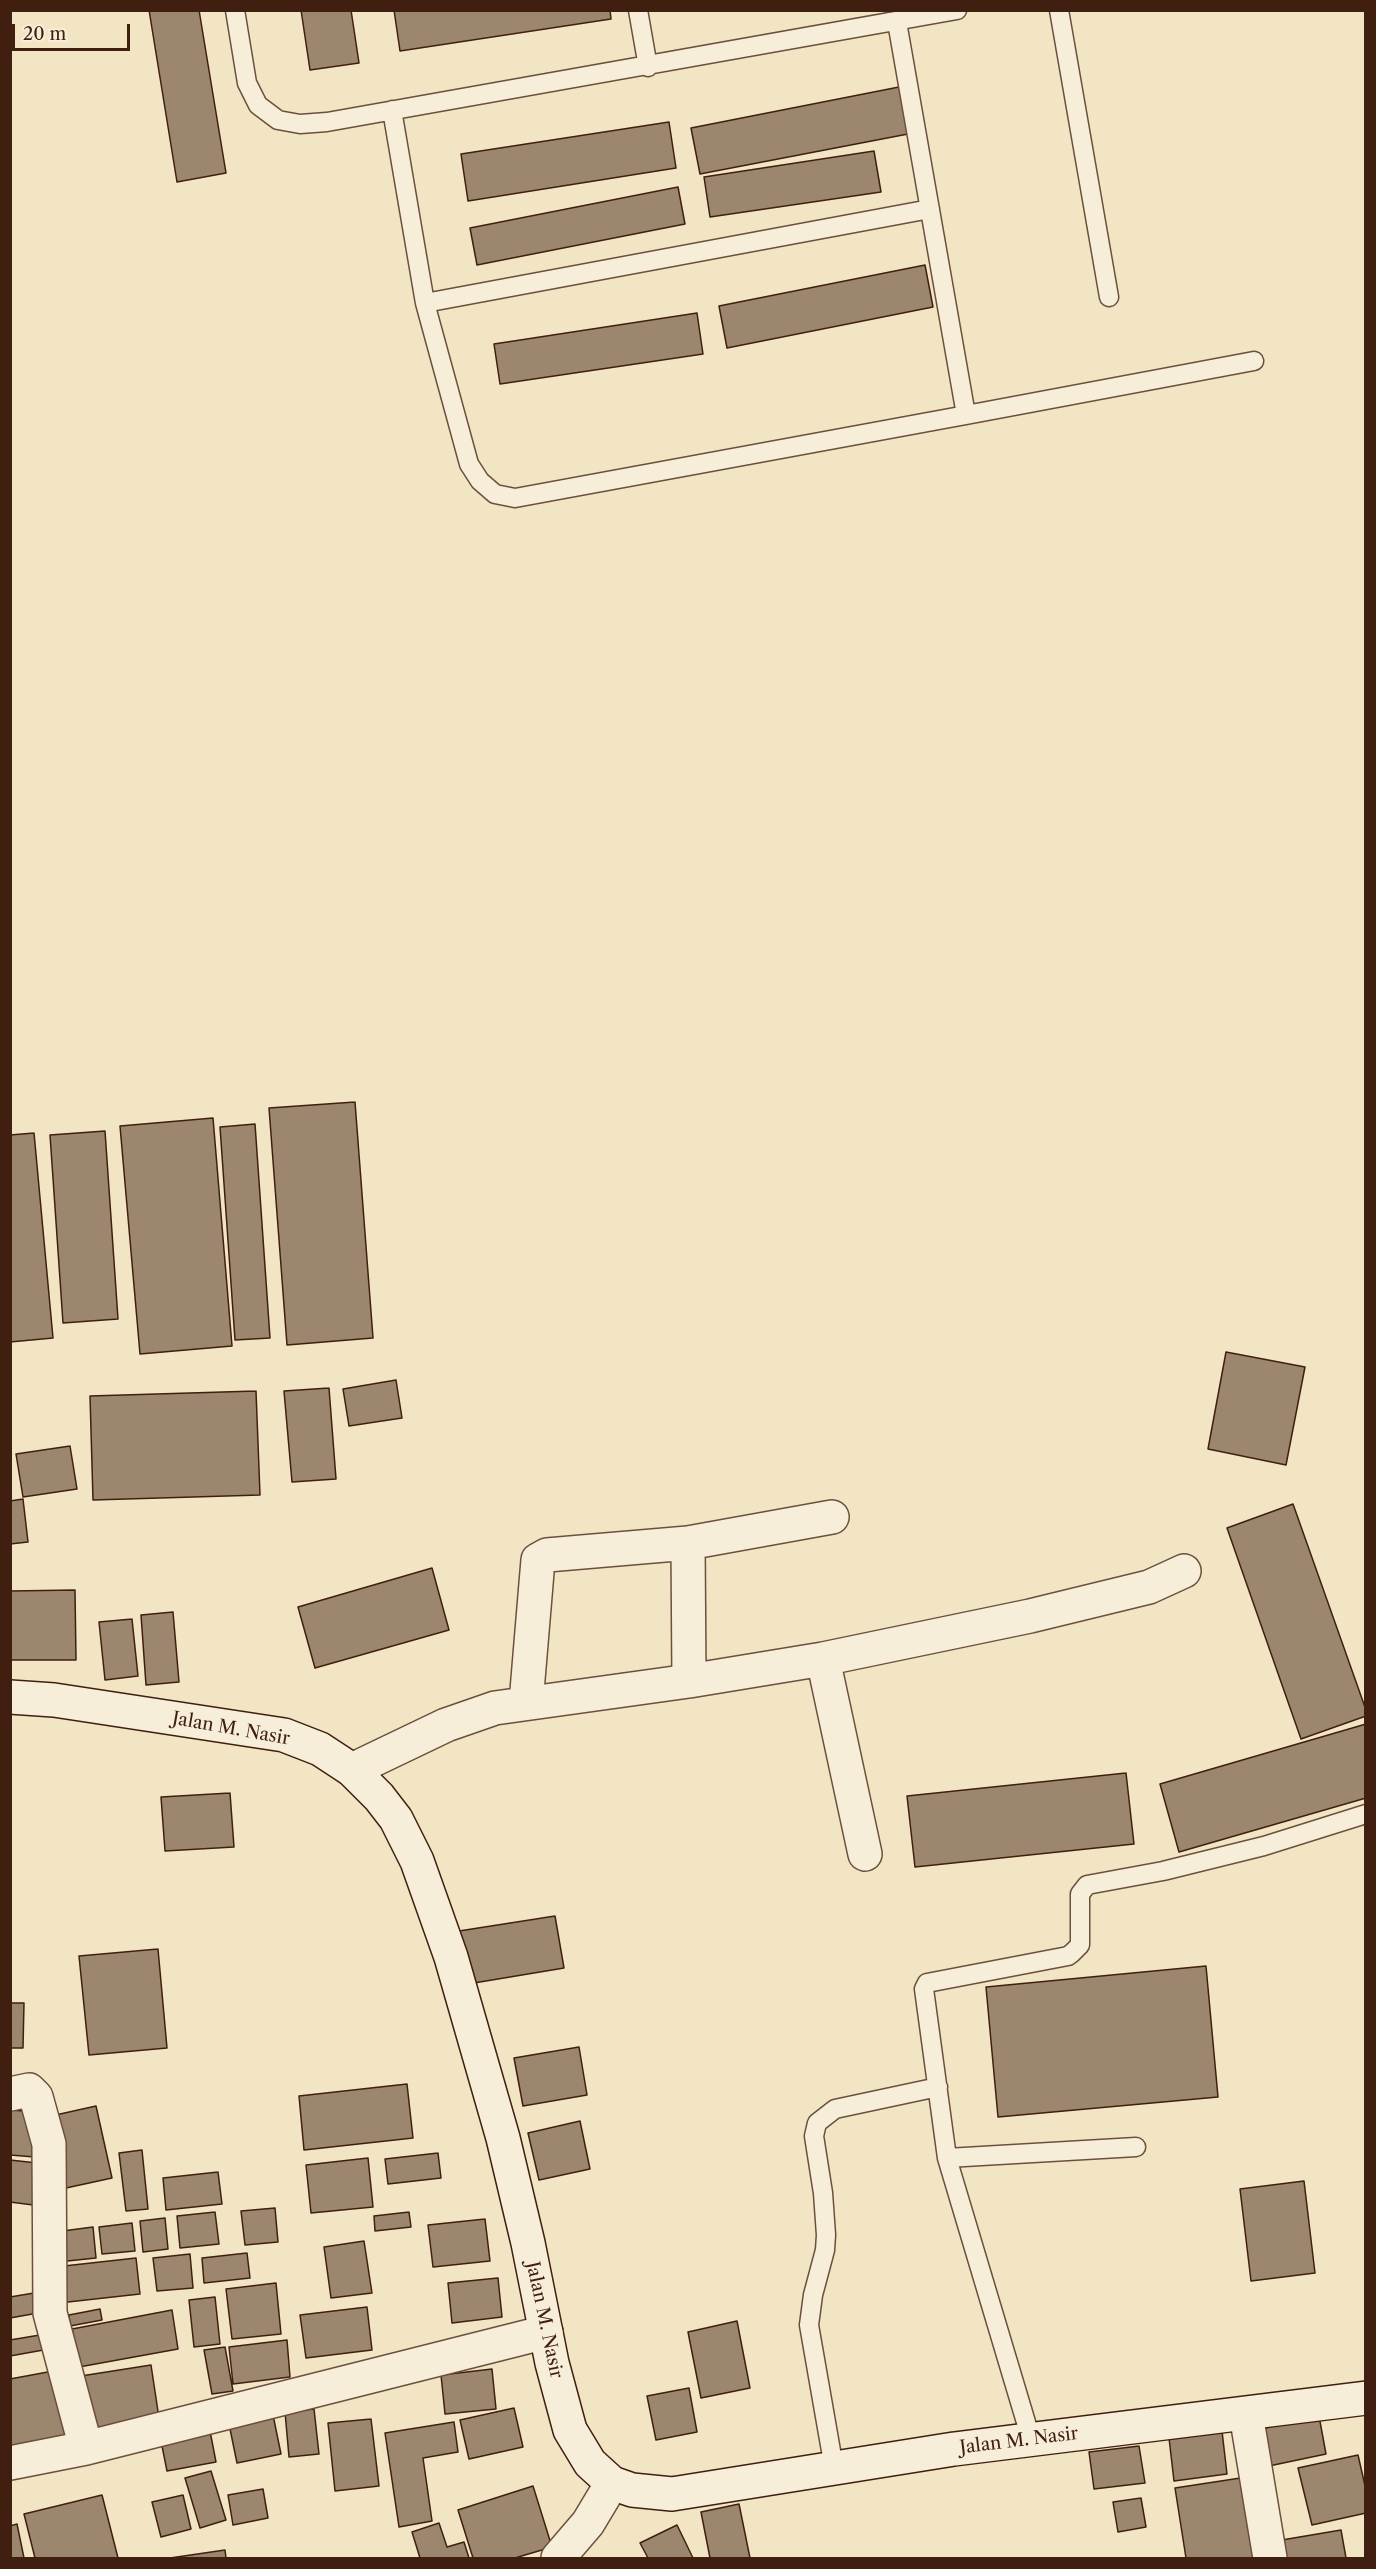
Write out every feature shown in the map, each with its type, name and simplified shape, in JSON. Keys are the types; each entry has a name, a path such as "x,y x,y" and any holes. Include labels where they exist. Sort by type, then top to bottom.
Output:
{"street":[{"path":"526,1703 538,1560 548,1555 688,1543 832,1517"},
{"path":"688,1543 689,1681"},
{"path":"352,1770 446,1725 495,1708 689,1681 823,1659 1041,1614 1149,1587 1184,1571"},
{"path":"823,1659 865,1854"},
{"name":"Jalan M. Nasir","path":"10,1697 54,1700 284,1735 320,1749 352,1770 379,1797 396,1820 417,1862 447,1946 503,2138 570,2430 590,2463 612,2483 642,2492 672,2494 1032,2439 1365,2398"},
{"path":"10,2094 29,2090 36,2097 49,2144 50,2313 86,2448"},
{"path":"10,2463 86,2448 546,2332"},
{"path":"1246,2414 1270,2559"},
{"path":"560,2558 588,2523 612,2483"}],"lane":[{"path":"235,10 247,83 258,105 278,120 300,123 327,122 648,67 957,10"},
{"path":"638,10 648,67"},
{"path":"1059,10 1109,297"},
{"path":"897,22 966,415"},
{"path":"392,110 425,303 469,464 480,481 495,494 515,498 1254,361"},
{"path":"425,303 930,209"},
{"path":"1032,2439 947,2158 924,1989 927,1983 1068,1956 1080,1945 1080,1893 1087,1885 1197,1863 1264,1846 1365,1814"},
{"path":"834,2468 809,2325 813,2295 825,2250 826,2235 814,2136 817,2123 835,2109 938,2087"},
{"path":"947,2158 1136,2147"}],"building":[{"path":"149,10 199,10 226,173 177,182"},
{"path":"301,10 351,10 359,63 310,70"},
{"path":"394,10 610,10 611,19 400,51"},
{"path":"899,87 908,134 700,174 691,128"},
{"path":"669,122 676,168 468,201 461,154"},
{"path":"874,151 881,192 710,217 704,177"},
{"path":"678,187 685,224 477,265 470,228"},
{"path":"925,265 933,307 727,348 719,306"},
{"path":"697,313 703,354 500,384 494,344"},
{"path":"355,1102 373,1338 287,1345 269,1108"},
{"path":"213,1118 232,1346 140,1354 120,1126"},
{"path":"255,1124 270,1338 235,1340 220,1127"},
{"path":"105,1131 118,1319 63,1323 50,1135"},
{"path":"34,1133 53,1338 10,1342 10,1135"},
{"path":"1226,1352 1305,1367 1286,1465 1208,1449"},
{"path":"396,1380 402,1418 349,1426 343,1389"},
{"path":"329,1388 336,1479 292,1482 284,1391"},
{"path":"256,1391 260,1495 93,1500 90,1396"},
{"path":"70,1446 77,1489 23,1497 16,1454"},
{"path":"23,1499 28,1542 10,1544 10,1501"},
{"path":"1293,1504 1366,1710 1366,1716 1301,1739 1227,1528"},
{"path":"432,1568 449,1630 315,1668 298,1607"},
{"path":"75,1590 76,1660 11,1660 10,1591"},
{"path":"173,1612 179,1682 146,1685 141,1615"},
{"path":"132,1619 138,1676 105,1680 99,1622"},
{"path":"1366,1724 1366,1798 1179,1852 1160,1784"},
{"path":"1126,1773 1134,1844 915,1867 907,1796"},
{"path":"230,1793 234,1847 165,1851 161,1797"},
{"path":"555,1916 564,1968 468,1984 459,1931"},
{"path":"158,1949 167,2048 89,2055 79,1956"},
{"path":"1206,1966 1218,2097 998,2117 986,1987"},
{"path":"10,2003 24,2003 23,2048 10,2048"},
{"path":"579,2047 587,2095 523,2106 514,2058"},
{"path":"407,2084 413,2138 304,2150 299,2096"},
{"path":"96,2106 112,2178 66,2188 51,2116"},
{"path":"10,2110 38,2112 35,2157 10,2155"},
{"path":"580,2121 590,2169 539,2180 528,2133"},
{"path":"142,2150 148,2209 126,2211 119,2153"},
{"path":"438,2153 441,2178 388,2184 385,2159"},
{"path":"368,2158 373,2207 311,2213 306,2165"},
{"path":"10,2160 46,2164 41,2206 10,2202"},
{"path":"218,2172 222,2204 166,2210 163,2178"},
{"path":"1304,2181 1315,2273 1251,2281 1240,2189"},
{"path":"275,2208 278,2242 245,2245 241,2211"},
{"path":"215,2212 219,2244 180,2248 177,2216"},
{"path":"409,2212 411,2227 375,2231 374,2216"},
{"path":"165,2218 168,2249 143,2252 140,2221"},
{"path":"485,2219 490,2261 433,2267 428,2225"},
{"path":"132,2223 135,2251 102,2254 99,2227"},
{"path":"93,2227 96,2258 58,2262 55,2232"},
{"path":"364,2241 372,2293 331,2298 324,2247"},
{"path":"247,2253 250,2278 204,2283 202,2258"},
{"path":"190,2254 193,2288 157,2291 153,2258"},
{"path":"136,2258 140,2294 59,2303 55,2267"},
{"path":"498,2278 502,2317 452,2323 448,2283"},
{"path":"276,2283 281,2334 232,2339 226,2289"},
{"path":"34,2293 38,2313 10,2318 10,2297"},
{"path":"215,2297 220,2344 194,2347 189,2300"},
{"path":"367,2307 372,2350 306,2358 300,2315"},
{"path":"100,2309 102,2320 70,2326 69,2315"},
{"path":"172,2310 178,2349 79,2367 72,2329"},
{"path":"737,2321 750,2388 701,2398 688,2332"},
{"path":"46,2334 49,2349 10,2356 10,2340"},
{"path":"287,2340 290,2377 233,2384 229,2347"},
{"path":"225,2347 233,2391 212,2394 204,2350"},
{"path":"151,2365 159,2418 89,2429 81,2376"},
{"path":"64,2369 76,2438 10,2449 10,2379"},
{"path":"492,2369 496,2409 445,2414 441,2375"},
{"path":"689,2388 697,2432 656,2440 647,2396"},
{"path":"514,2408 523,2447 469,2459 460,2420"},
{"path":"314,2409 319,2454 289,2457 285,2412"},
{"path":"273,2415 281,2454 237,2463 229,2424"},
{"path":"1319,2416 1326,2454 1269,2466 1261,2429"},
{"path":"371,2419 379,2486 335,2491 328,2423"},
{"path":"454,2422 458,2452 423,2458 432,2521 399,2527 385,2433"},
{"path":"210,2431 216,2462 167,2471 161,2441"},
{"path":"1222,2431 1227,2474 1174,2481 1169,2438"},
{"path":"1139,2446 1145,2483 1094,2489 1089,2452"},
{"path":"1358,2455 1366,2490 1366,2513 1312,2525 1298,2468"},
{"path":"211,2471 226,2520 200,2528 185,2478"},
{"path":"1247,2477 1261,2558 1186,2558 1175,2488"},
{"path":"533,2486 552,2547 515,2558 473,2558 458,2510"},
{"path":"263,2489 268,2518 233,2525 228,2495"},
{"path":"102,2495 118,2558 35,2558 24,2514"},
{"path":"183,2495 191,2529 161,2537 152,2502"},
{"path":"1141,2498 1146,2527 1118,2532 1113,2502"},
{"path":"739,2504 750,2558 710,2558 701,2512"},
{"path":"439,2523 447,2547 464,2542 469,2558 420,2558 412,2532"},
{"path":"17,2524 24,2558 10,2558 10,2526"},
{"path":"677,2525 693,2558 648,2558 640,2543"},
{"path":"1341,2530 1346,2558 1279,2558 1276,2541"},
{"path":"225,2550 226,2558 170,2558"}]}
